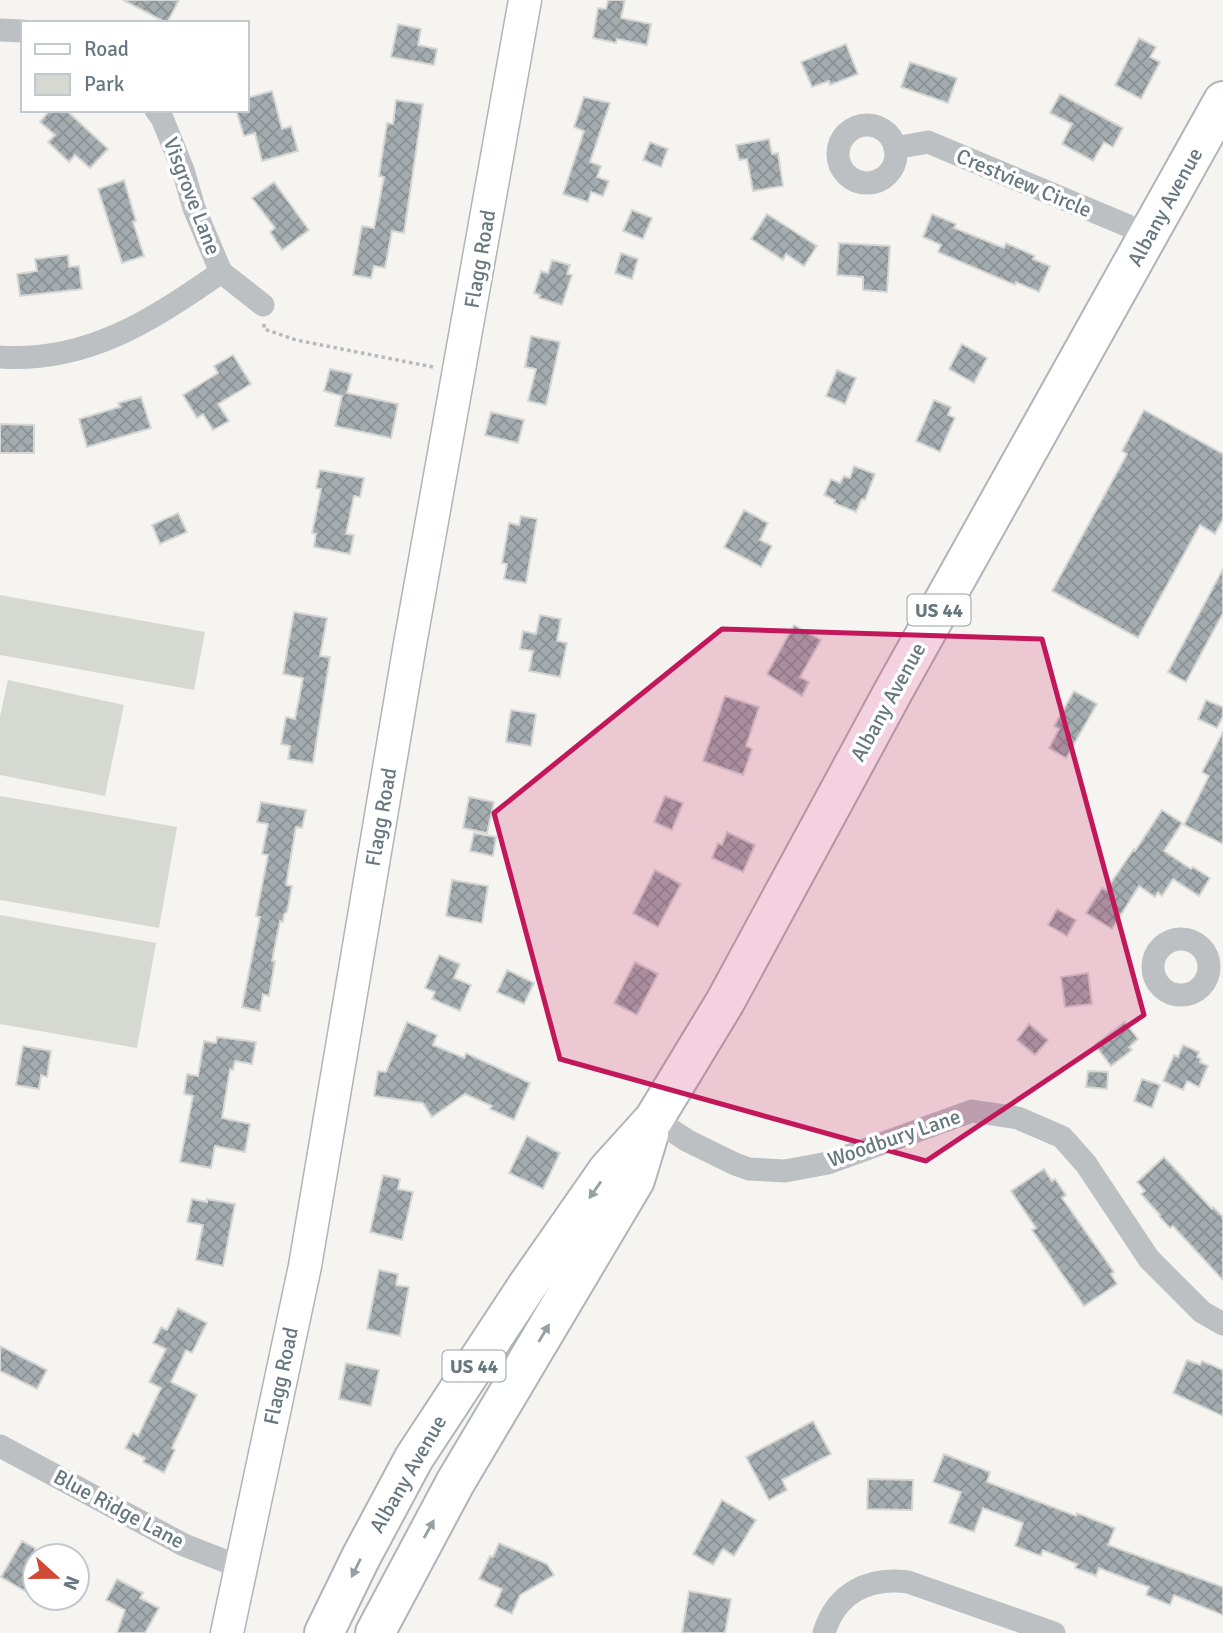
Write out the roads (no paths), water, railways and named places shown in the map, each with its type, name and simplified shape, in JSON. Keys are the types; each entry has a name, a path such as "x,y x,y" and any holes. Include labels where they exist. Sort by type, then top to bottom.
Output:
{"highway":[{"name":"Albany Avenue","path":"324,1633 414,1458 527,1286 608,1170 654,1119 725,1002 894,690 1223,101"},
{"name":"Albany Avenue","path":"375,1633 455,1483 635,1180 654,1119"}],"street":[{"name":"Flagg Road","path":"227,1633 305,1266 406,671 525,0"},
{"path":"0,30 21,31"},
{"name":"Visgrove Lane","path":"158,112 183,170 194,208 221,272 263,305"},
{"name":"Crestview Circle","path":"895,148 928,142 1150,235"},
{"path":"0,357 47,357 67,354 107,340 169,309 221,272"},
{"name":"Woodbury Lane","path":"654,1119 688,1141 735,1164 750,1169 785,1171 828,1163 972,1111 1018,1118 1062,1137 1086,1164 1149,1259 1202,1312 1223,1324"},
{"name":"Blue Ridge Lane","path":"0,1446 184,1545 240,1567"},
{"path":"824,1633 835,1609 847,1596 877,1581 893,1580 908,1582 1054,1633"}]}
